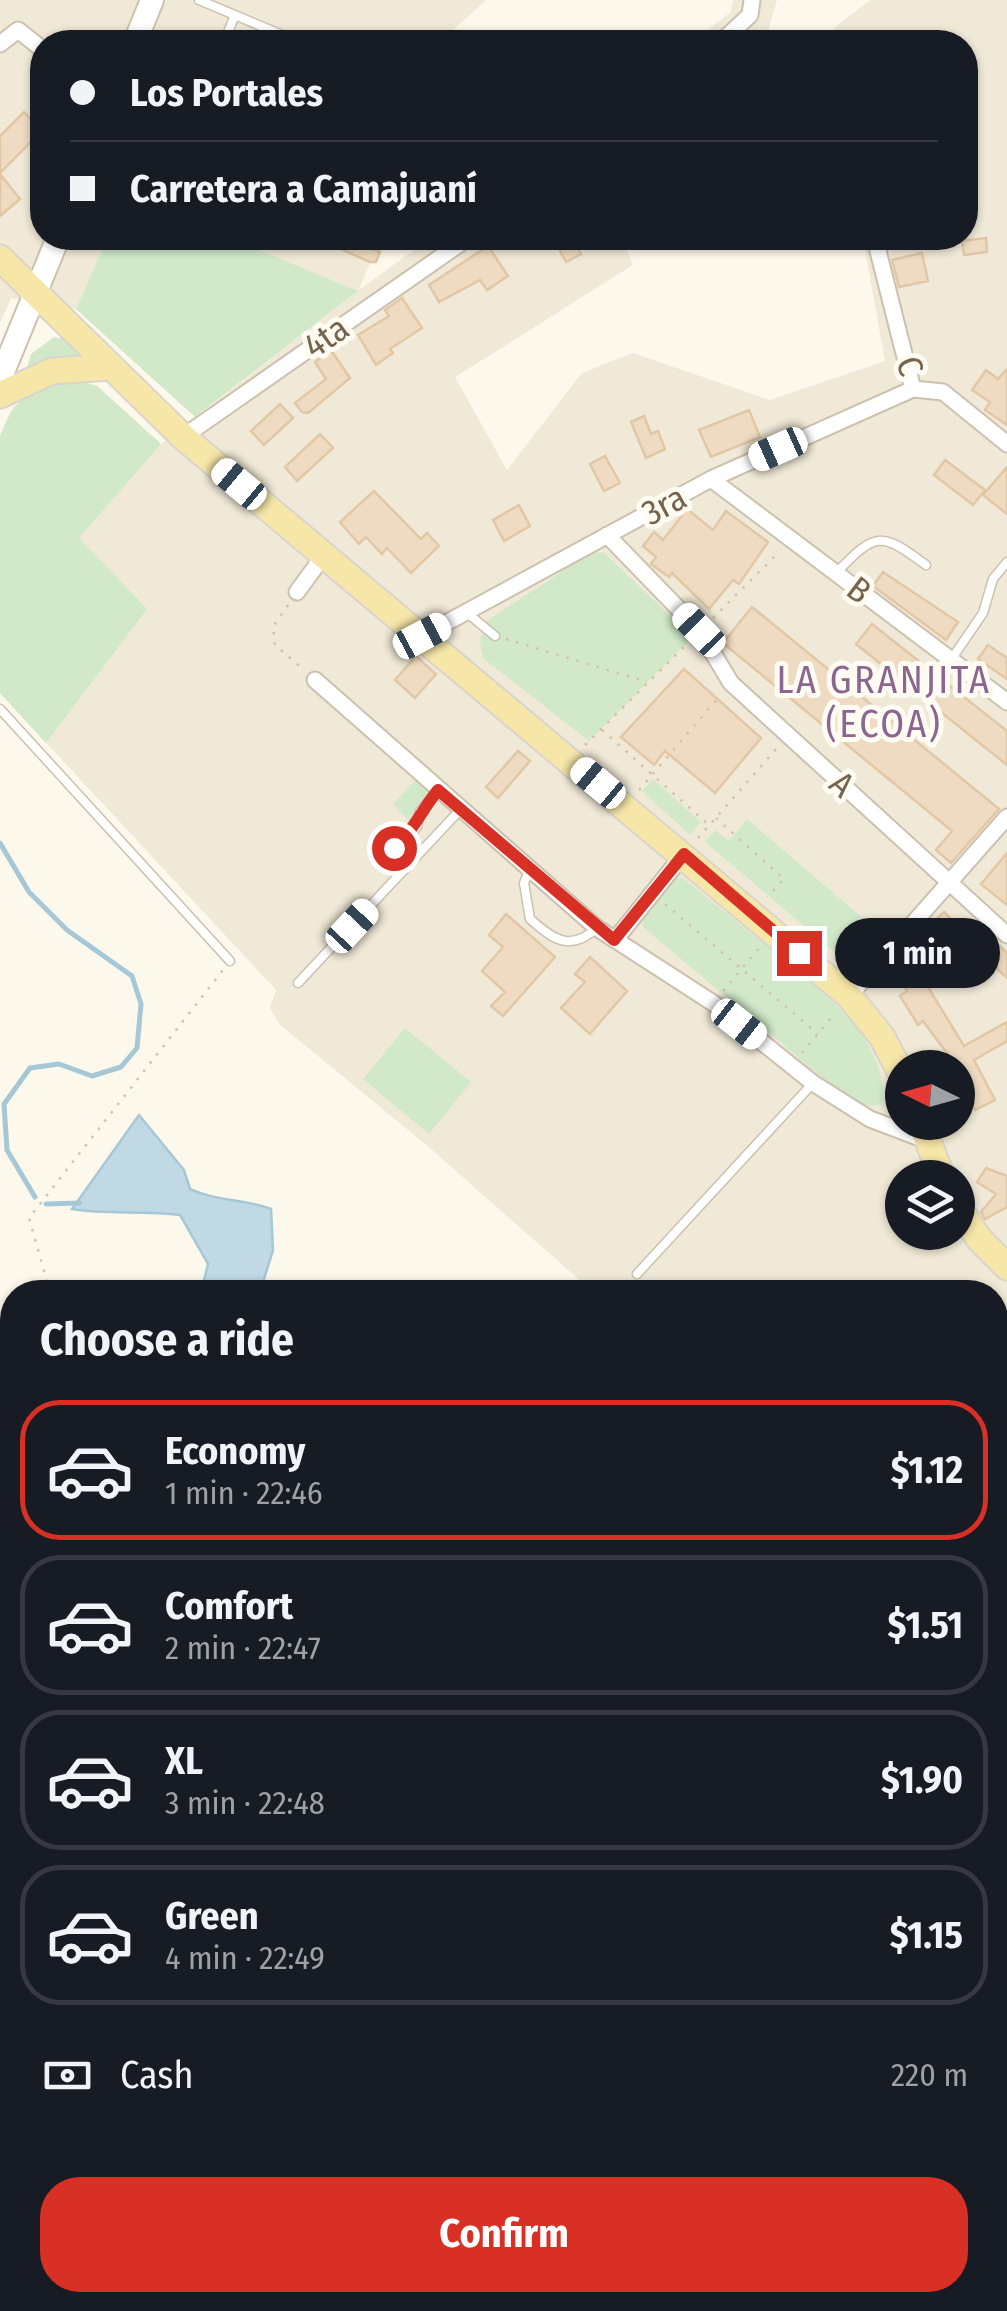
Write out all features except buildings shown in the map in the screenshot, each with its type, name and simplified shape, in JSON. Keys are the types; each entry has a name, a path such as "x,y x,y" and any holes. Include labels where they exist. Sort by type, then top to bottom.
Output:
{"main road":[{"path":"0,258 183,436 849,996 889,1050"},
{"path":"0,395 52,370 109,367"},
{"path":"975,1233 1007,1267"}],"street":[{"path":"140,30 152,0"},
{"path":"734,30 750,15 752,0"},
{"path":"0,44 18,30 30,40"},
{"path":"0,379 10,336 36,293 53,250"},
{"name":"4ta","path":"183,436 451,250"},
{"name":"C","path":"878,250 913,389 943,392 1007,444"},
{"name":"3ra","path":"422,636 711,479 913,389"},
{"name":"B","path":"711,479 1007,702"},
{"name":"A","path":"607,535 700,631 732,683 1007,936"},
{"path":"297,592 324,555"},
{"path":"315,680 597,928 712,1003 813,1082 870,1119 885,1123"},
{"path":"849,996 1007,817"},
{"path":"614,940 684,854"}],"lane":[{"path":"200,0 271,30"},
{"path":"229,30 235,15"},
{"path":"836,573 865,544 878,538 892,540 926,565"},
{"path":"951,660 982,613 993,578 1007,562"},
{"path":"466,612 495,636"},
{"path":"0,709 230,961"},
{"path":"386,859 417,827 420,810 438,790"},
{"path":"298,983 460,810"},
{"path":"530,870 524,883 530,919 556,942 575,943 597,928"},
{"path":"637,1274 813,1082"}],"path":[{"path":"570,760 792,540"},
{"path":"297,592 272,627 275,645 315,680"},
{"path":"495,636 648,683"},
{"path":"625,806 732,683"},
{"path":"601,729 709,825"},
{"path":"684,854 788,736"},
{"path":"716,818 784,878 753,913"},
{"path":"652,893 818,1034"},
{"path":"712,1003 774,931"},
{"path":"47,1280 29,1218 230,961"},
{"path":"792,1066 849,996"}],"shaded area":[{"path":"0,0 486,0 453,30 30,30 30,250 102,250 76,309 11,298 0,323"},
{"path":"733,0 777,0 768,30 707,30 731,12"},
{"path":"870,0 1007,0 1007,1280 579,1280 430,1148 279,1024 270,1008 276,990 0,693 0,436 13,406 97,386 161,444 357,292 258,250 375,250 359,290 414,250 627,250 633,265 455,377 507,470 582,373 633,353 770,400 885,361 865,250 978,250 978,30 834,28"}],"green space":[{"path":"102,250 259,250 358,291 195,417 76,309"},
{"path":"54,337 67,339 82,357 26,371 31,354"},
{"path":"80,381 97,386 161,444 79,538 147,609 46,743 0,693 0,436 13,409 29,393 50,384"},
{"path":"593,551 604,553 693,637 589,741 483,658 480,642 485,622"},
{"path":"419,777 430,789 411,823 393,804"},
{"path":"653,779 701,822 690,835 642,791"},
{"path":"747,819 879,932 859,957 842,958 705,842 715,830 729,841"},
{"path":"675,878 683,878 845,1013 867,1043 879,1069 882,1105 868,1106 836,1089 643,927 642,918"},
{"path":"405,1028 471,1082 429,1134 363,1079"}],"water":[{"path":"139,1115 184,1170 190,1189 271,1209 273,1250 264,1280 204,1280 208,1264 180,1215 72,1209"}],"waterway":[{"path":"0,843 29,892 67,930 132,976 141,1004 137,1048 121,1067 92,1076 59,1064 30,1068 4,1104 7,1150 35,1197"},
{"path":"46,1204 80,1203"}],"district":[{"name":"LA GRANJITA (ECOA)","path":"884,702"}],"route":[{"path":"394,848 417,827 420,810 438,790 614,940 684,854 799,953"}]}
